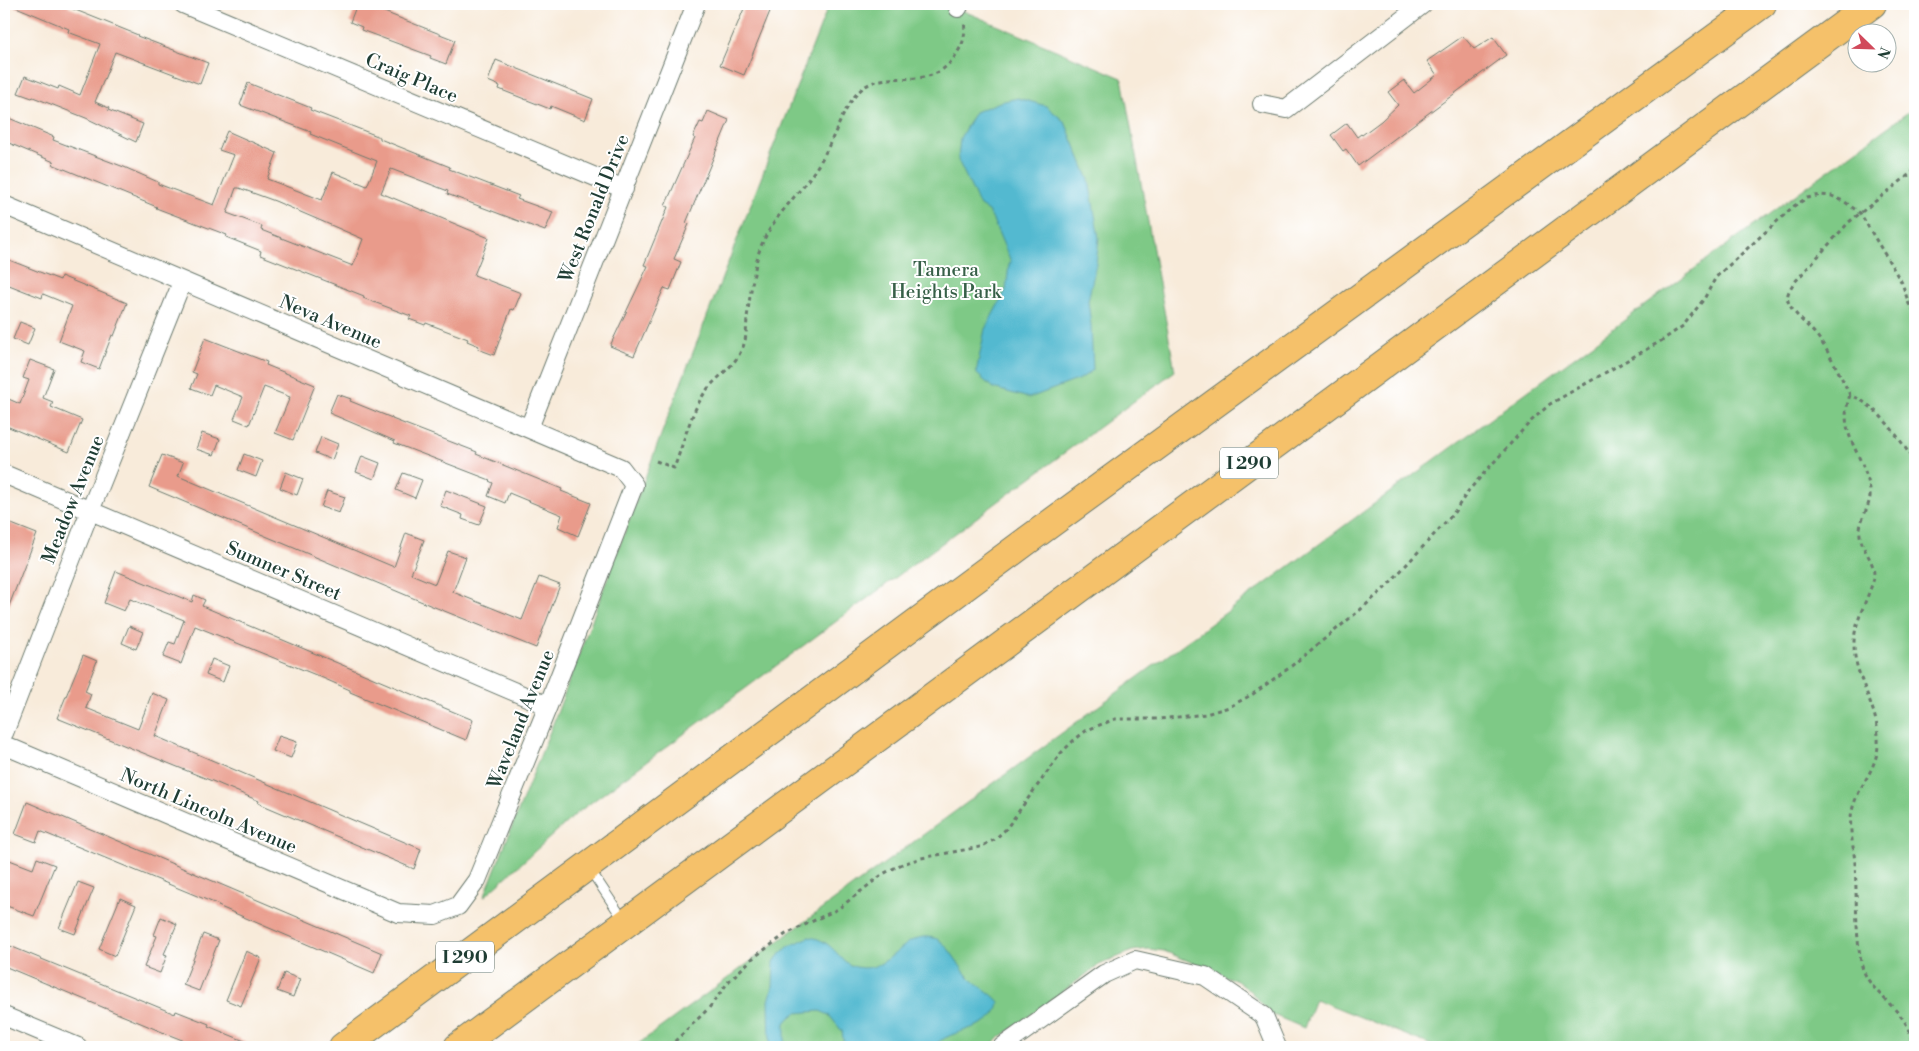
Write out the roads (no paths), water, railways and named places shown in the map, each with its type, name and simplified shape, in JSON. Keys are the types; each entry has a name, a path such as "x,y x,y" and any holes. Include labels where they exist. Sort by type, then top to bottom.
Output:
{"highway":[{"name":"I 290","path":"342,1047 1032,537 1762,4"},
{"name":"I 290","path":"458,1047 1872,4"}],"street":[{"name":"Craig Place","path":"183,4 624,189"},
{"name":"West Ronald Drive","path":"529,428 696,4"},
{"path":"1262,104 1286,109 1424,4"},
{"name":"Neva Avenue","path":"4,205 621,468 634,485"},
{"name":"Meadow Avenue","path":"4,733 90,510 182,282"},
{"name":"Sumner Street","path":"4,474 548,706"},
{"name":"Waveland Avenue","path":"398,913 435,915 458,906 477,880 548,706 634,485"},
{"name":"North Lincoln Avenue","path":"4,745 398,913"},
{"path":"1002,1047 1104,974 1135,960 1205,976 1264,1016 1278,1047"},
{"path":"4,1016 78,1047"}],"lane":[{"path":"588,866 626,923"}],"water":[{"path":"1018,98 1046,106 1065,122 1089,180 1099,238 1096,264 1088,301 1093,370 1080,379 1029,398 993,388 976,373 985,329 1006,290 1011,262 993,220 988,211 980,206 958,160 960,138 975,112 1000,102"},
{"path":"809,937 818,939 831,947 850,965 868,968 879,965 914,940 923,937 934,938 948,948 971,979 999,1002 996,1011 982,1024 950,1036 933,1047 844,1047 842,1031 829,1015 820,1011 796,1013 785,1023 785,1047 770,1047 769,1001 773,986 774,962 788,947"}],"park label":[{"name":"Tamera Heights Park","path":"946,280"}]}
